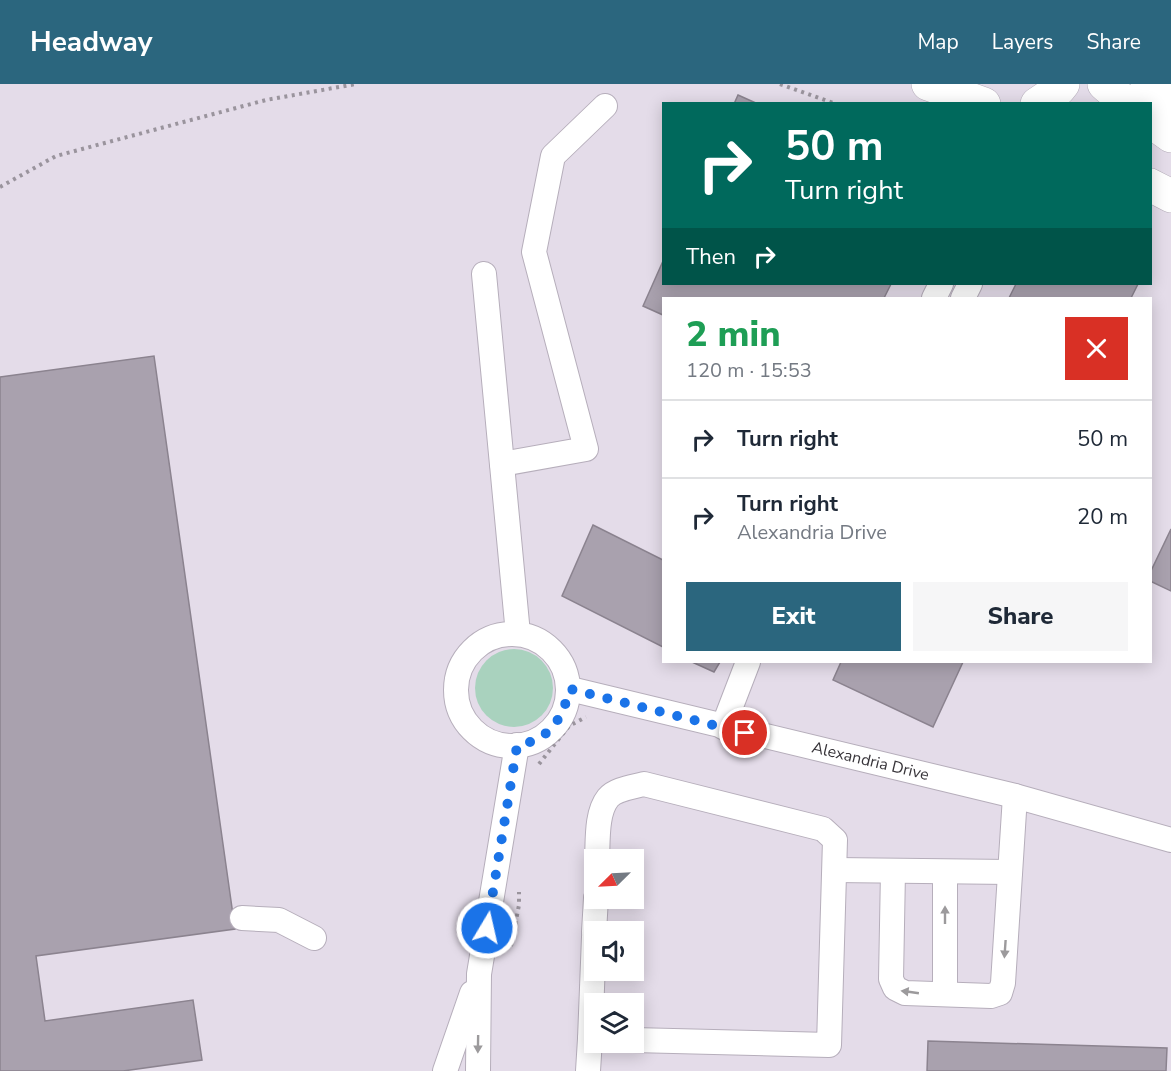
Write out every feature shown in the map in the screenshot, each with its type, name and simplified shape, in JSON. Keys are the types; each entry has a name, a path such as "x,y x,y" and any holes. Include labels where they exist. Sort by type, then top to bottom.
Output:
{"highway":[{"path":"928,84 978,102"},
{"path":"1040,102 1063,84"},
{"path":"1104,84 1125,102"},
{"path":"1147,84 1171,102"},
{"path":"1152,122 1171,136"},
{"path":"1152,185 1171,196"}],"street":[{"path":"502,464 586,449 534,252 553,156 605,105"},
{"path":"484,274 518,634"},
{"path":"518,634 537,639 555,654 565,671 570,689 564,710 554,727 529,743 517,746 499,744 482,737 461,714 456,696 457,675 465,657 479,644 496,635 518,634"},
{"path":"723,728 748,663"},
{"name":"Alexandria Drive","path":"570,689 723,728 1016,796 1171,840"},
{"path":"478,1071 479,974 517,746"},
{"path":"598,849 601,814 608,797 624,789 644,784 823,828 835,840 829,1045 644,1040"},
{"path":"893,871 891,979 895,988 905,993 991,996 1000,993 1003,983 1016,796"},
{"path":"835,870 1010,872"},
{"path":"945,873 945,994"},
{"path":"242,918 279,920 314,938"},
{"path":"446,1071 479,974"},
{"path":"588,1071 590,1053"}],"path":[{"path":"0,187 56,156 266,100 356,84"},
{"path":"780,84 830,102"}],"green space":[{"path":"514,649 529,652 546,666 553,688 550,703 536,720 514,727 499,724 482,710 475,688 478,673 492,656"}],"building":[{"path":"738,95 754,102 735,102"},
{"path":"662,263 662,285 890,285 884,297 662,297 662,315 643,306"},
{"path":"1016,285 1138,285 1132,297 1010,297"},
{"path":"154,356 235,929 36,956 45,1021 193,1000 202,1060 123,1071 0,1071 0,377"},
{"path":"593,525 662,560 662,646 562,596"},
{"path":"1171,529 1171,591 1152,582 1152,569"},
{"path":"694,663 719,663 714,672"},
{"path":"841,663 963,663 933,727 833,680"},
{"path":"928,1041 1167,1048 1166,1071 927,1071"}],"route":[{"path":"487,928 517,746 529,743 554,727 564,710 570,689 745,733"}]}
